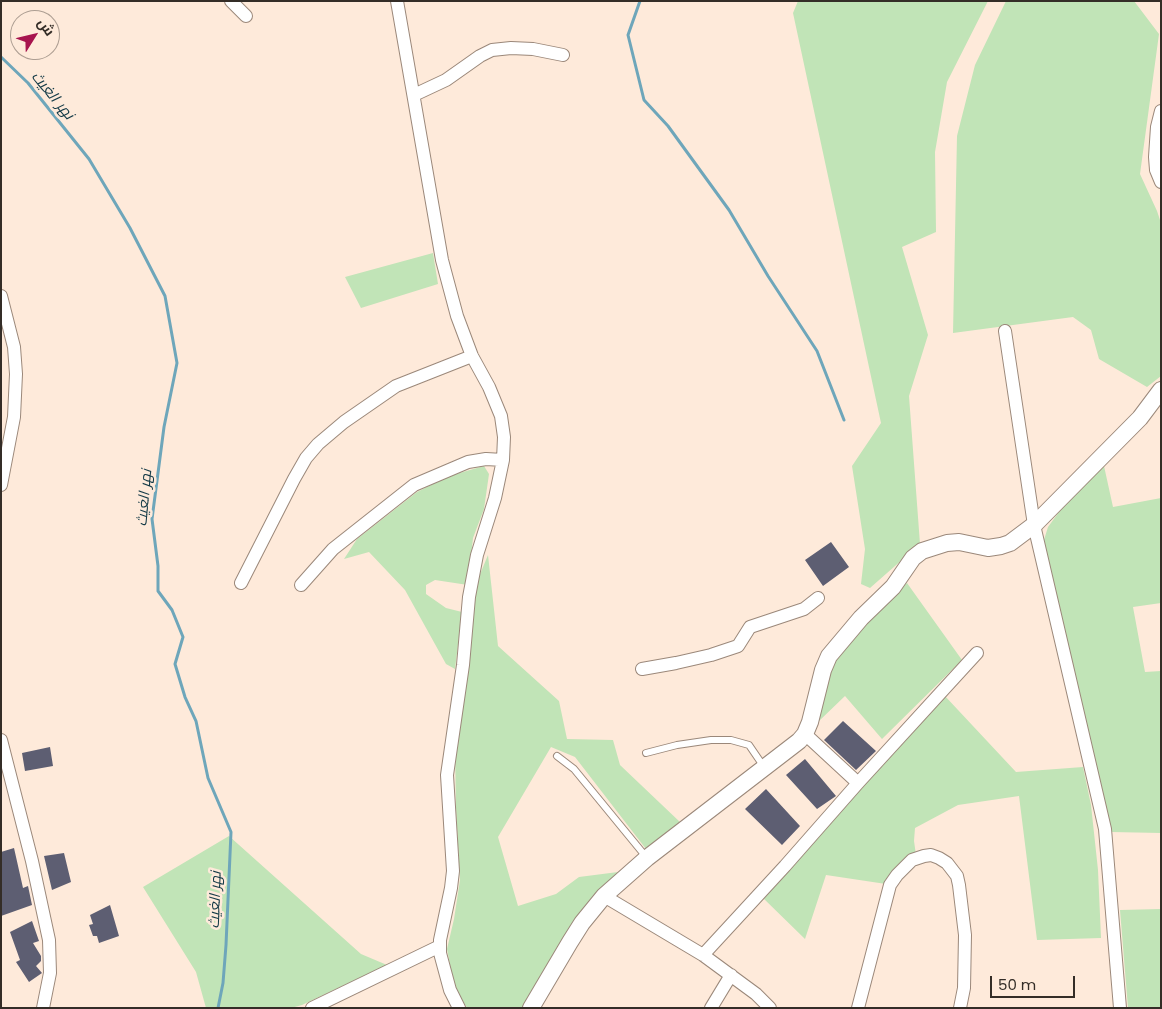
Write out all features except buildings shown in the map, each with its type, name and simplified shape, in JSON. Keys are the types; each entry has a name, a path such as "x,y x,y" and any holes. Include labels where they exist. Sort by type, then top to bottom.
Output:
{"street":[{"path":"232,1 246,16"},
{"path":"398,1 442,260 457,316 472,356 500,416 504,437 503,460 495,498 477,555 469,597 463,666 447,775 452,848 452,880 440,953 450,990 459,1008"},
{"path":"414,95 446,80 480,56 492,50 511,48 532,49 563,55"},
{"path":"1161,112 1157,127 1155,157 1156,170 1161,182"},
{"path":"1,296 14,347 16,374 14,417 3,460 1,485"},
{"path":"1006,331 1034,525 1105,829 1120,1008"},
{"path":"240,583 294,479 306,458 318,444 344,422 396,386 472,356"},
{"path":"531,1008 570,942 604,896 647,858 786,752 805,734 810,722 823,670 829,656 861,618 893,587 913,558 922,551 947,543 959,542 988,548 1010,543 1034,525 1140,418 1160,393"},
{"path":"301,585 333,549 414,485 468,462 486,458 503,460"},
{"path":"642,669 712,655 738,646 750,627 804,609 818,598"},
{"path":"703,955 977,652"},
{"path":"805,734 858,783"},
{"path":"1,740 32,861 49,940 50,973 43,1008"},
{"path":"858,1008 890,886 897,875 912,860 931,855 947,863 957,876 960,885 965,936 964,988 960,1008"},
{"path":"604,896 703,955 756,994 770,1008"},
{"path":"312,1008 440,946"},
{"path":"711,1008 731,975"}],"lane":[{"path":"646,753 677,745 711,740 731,740 749,745 765,768"},
{"path":"557,756 574,769 647,858"}],"green space":[{"path":"798,1 988,1 947,82 935,152 936,232 902,247 928,335 909,396 920,544 870,588 861,584 865,549 852,466 881,423 793,13"},
{"path":"1006,1 1134,1 1159,34 1140,174 1161,223 1161,376 1147,387 1099,359 1091,330 1073,317 953,333 957,136 975,65"},
{"path":"433,253 438,284 361,308 345,277"},
{"path":"484,466 489,474 484,509 473,538 468,585 435,580 426,585 426,594 446,608 462,612 455,669 446,664 405,590 369,552 344,559 357,539 417,492 449,476"},
{"path":"1104,466 1113,507 1161,498 1161,603 1133,607 1145,672 1161,671 1161,833 1111,832 1043,543 1048,527 1059,512"},
{"path":"488,555 498,646 559,701 567,739 613,740 620,765 681,823 646,849 575,757 551,747 498,837 518,906 556,894 579,877 618,872 593,899 525,1008 467,1008 454,986 447,949 460,880 455,750 469,667 476,584"},
{"path":"907,583 962,660 882,739 845,696 818,722 825,684 837,653 894,593"},
{"path":"944,695 1016,772 1083,767 1091,805 1098,870 1101,938 1037,940 1019,796 958,805 915,828 916,855 886,884 826,875 805,939 762,897"},
{"path":"229,836 361,954 387,965 302,1005 291,1008 206,1008 196,972 143,887"},
{"path":"1161,909 1161,1008 1128,1008 1120,910"}],"waterway":[{"path":"640,1 628,35 644,100 668,126 729,210 768,276 817,351 844,420"},
{"name":"نهر الغيث","path":"1,57 28,83 89,159 130,228 165,296 177,363 164,427 152,519 158,566 158,591 172,610 183,637 175,664 185,697 196,721 208,778 231,832 226,945 223,983 218,1008"}]}
